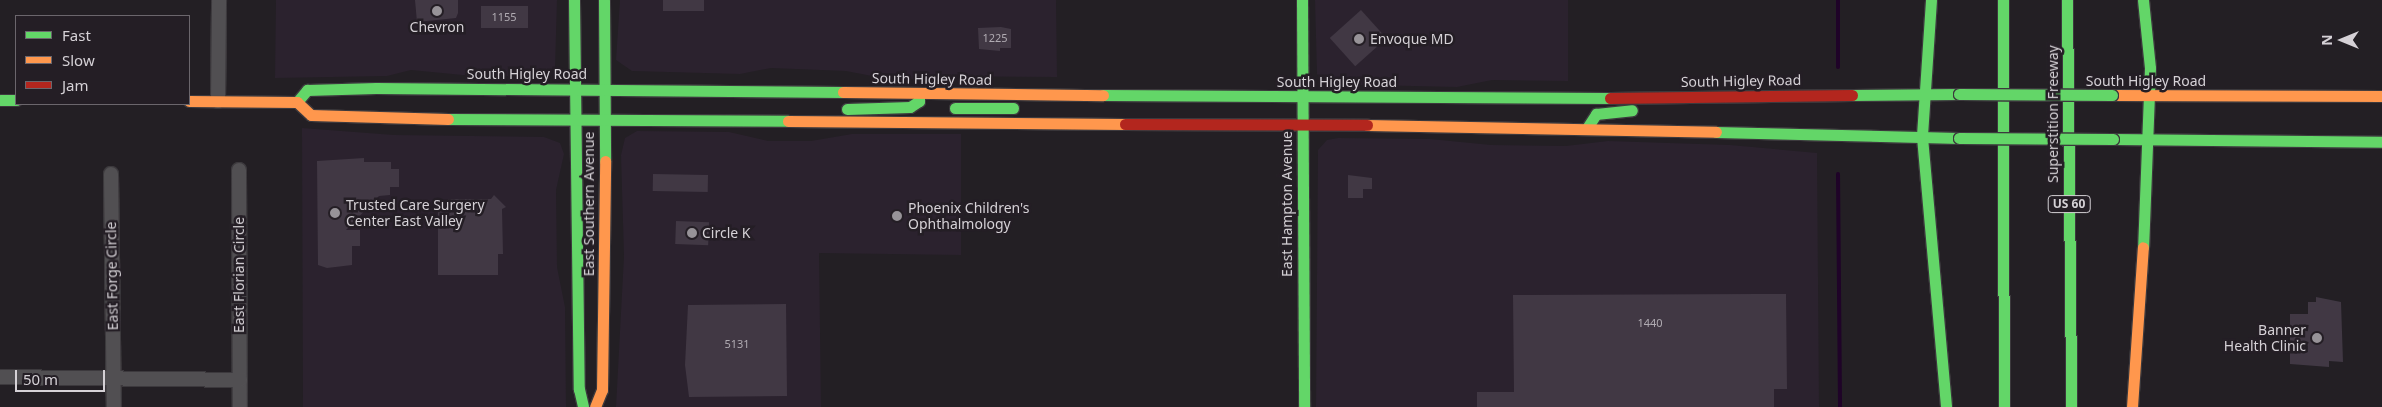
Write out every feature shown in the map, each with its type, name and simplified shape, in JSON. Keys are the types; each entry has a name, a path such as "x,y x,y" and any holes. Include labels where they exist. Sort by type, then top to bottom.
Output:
{"main road":[{"name":"East Southern Avenue","path":"574,0 579,389 583,407"},
{"name":"East Southern Avenue","path":"595,407 602,390 604,0"},
{"name":"East Hampton Avenue","path":"1302,0 1304,407"},
{"path":"1931,0 1923,93 1922,137 1946,407"},
{"path":"2003,0 2004,407"},
{"name":"Superstition Freeway","path":"2067,0 2070,407"},
{"path":"2132,407 2150,140 2151,96 2143,0"},
{"name":"South Higley Road","path":"296,102 307,90 604,89 1033,96 1743,96 1923,93 2112,96 2382,96"},
{"path":"804,121 834,109 910,107 919,101 919,94"},
{"path":"931,121 942,108 1013,108 1033,96"},
{"path":"1587,128 1592,116 1606,111 1710,109 1743,96"},
{"path":"0,100 15,100"},
{"path":"190,101 296,102 311,116 575,120 1302,124 1587,128 1959,138 2382,142"}],"street":[{"path":"218,102 219,0"},
{"name":"East Florian Circle","path":"239,170 240,407"},
{"name":"East Forge Circle","path":"111,174 114,407"},
{"path":"0,377 240,380"}],"shaded area":[{"path":"276,0 557,0 555,69 545,76 473,76 411,70 387,76 275,78"},
{"path":"620,0 1056,0 1057,77 934,76 898,81 846,71 771,68 740,74 632,71 616,60"},
{"path":"1315,0 1568,0 1568,81 1492,80 1457,87 1324,84 1317,74"},
{"path":"302,128 394,135 544,137 560,143 564,154 556,190 557,267 565,307 566,407 303,407"},
{"path":"637,131 729,132 768,141 811,141 852,134 961,134 961,255 819,253 821,407 616,407 624,256 621,155 625,138"},
{"path":"1338,138 1430,139 1491,145 1566,146 1608,141 1730,145 1817,153 1819,407 1316,407 1318,150 1327,140"}],"building":[{"name":"Chevron","path":"415,0 458,0 458,13 456,18 417,22"},
{"path":"663,0 704,0 704,11 663,11"},
{"name":"Chevron","path":"481,6 528,6 528,28 481,28"},
{"name":"Envoque MD","path":"1361,10 1386,38 1355,66 1330,38"},
{"path":"1001,27 1011,29 1011,48 1000,48 1000,51 979,49 978,28"},
{"name":"Trusted Care Surgery Center East Valley","path":"364,158 364,162 391,162 391,169 399,169 399,187 390,187 390,195 379,196 346,230 360,230 360,246 352,246 352,265 327,268 318,265 317,161"},
{"name":"Circle K","path":"653,174 708,175 708,192 653,191"},
{"path":"1348,175 1372,178 1372,189 1363,189 1363,198 1348,198"},
{"path":"494,195 506,207 502,209 503,254 498,254 498,275 438,275 438,204 448,204 448,199 491,199"},
{"name":"Circle K","path":"676,221 709,222 708,245 675,244"},
{"path":"1786,294 1787,389 1774,389 1774,407 1477,407 1477,392 1514,392 1513,295"},
{"name":"Banner Health Clinic","path":"2316,297 2341,302 2343,362 2329,361 2329,367 2290,364 2290,314 2308,314 2308,302 2316,302"},
{"path":"786,304 787,396 689,397 685,365 688,305"}],"waterway":[{"path":"1838,0 1838,67"},
{"path":"1838,174 1840,407"}],"traffic: fast":[{"path":"574,0 579,389 583,407"},
{"path":"604,0 605,161"},
{"path":"1302,0 1304,407"},
{"path":"1931,0 1922,137 1946,407"},
{"path":"2003,0 2004,407"},
{"path":"2067,0 2071,407"},
{"path":"2143,0 2150,68 2143,247"},
{"path":"297,102 307,90 376,88 843,92"},
{"path":"847,109 910,107 919,101 919,94"},
{"path":"1852,95 1959,94"},
{"path":"1959,94 2112,95"},
{"path":"1103,95 1610,98"},
{"path":"0,100 15,100"},
{"path":"955,108 1013,108"},
{"path":"1587,128 1596,114 1632,110"},
{"path":"448,119 788,121"},
{"path":"1716,132 1959,138"},
{"path":"1959,138 2113,139"},
{"path":"2113,139 2382,142"}],"traffic: slow":[{"path":"843,92 1103,95"},
{"path":"2112,95 2382,96"},
{"path":"190,101 297,102 311,115 448,119"},
{"path":"788,121 1125,124"},
{"path":"1367,125 1716,132"},
{"path":"595,407 602,390 605,161"},
{"path":"2132,407 2143,247"}],"traffic: jam":[{"path":"1610,98 1852,95"},
{"path":"1125,124 1367,125"}],"place":[{"name":"Chevron","path":"437,11"},
{"name":"Envoque MD","path":"1359,39"},
{"name":"Trusted Care Surgery Center East Valley","path":"335,213"},
{"name":"Phoenix Children's Ophthalmology","path":"897,216"},
{"name":"Circle K","path":"692,233"},
{"name":"Banner Health Clinic","path":"2317,338"}]}
